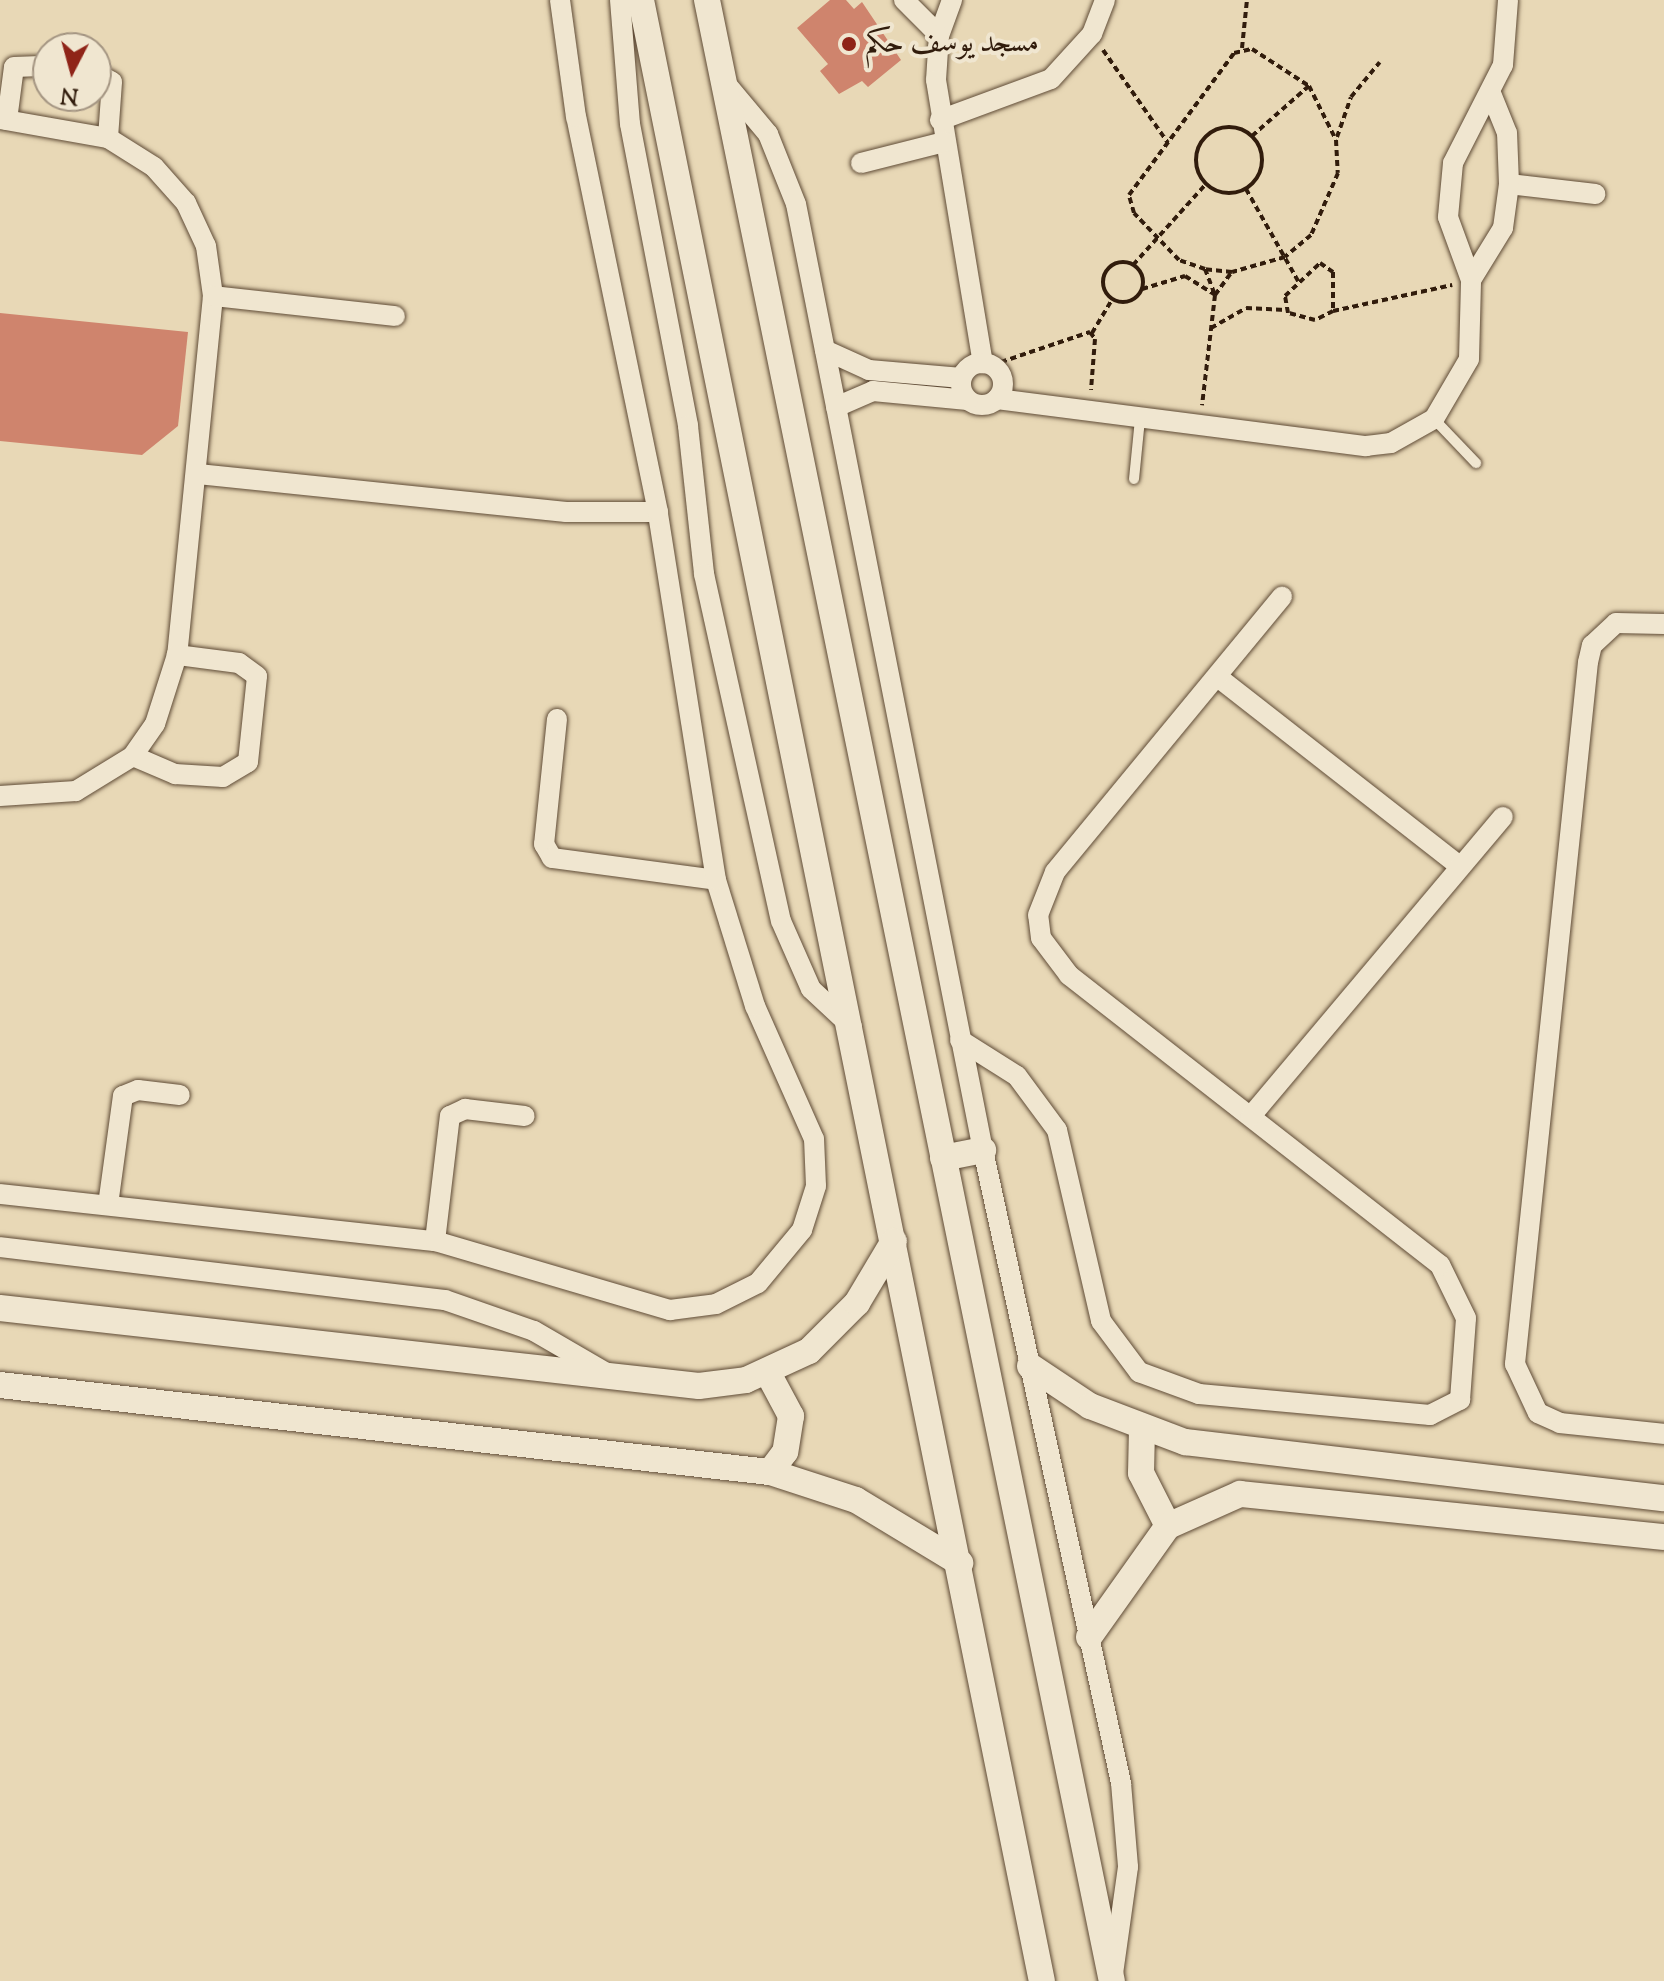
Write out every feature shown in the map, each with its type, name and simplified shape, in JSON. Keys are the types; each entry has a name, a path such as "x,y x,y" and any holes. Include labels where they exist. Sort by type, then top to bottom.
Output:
{"street":[{"path":"0,1194 435,1241 670,1310 737,1295 790,1250 816,1186 814,1139 755,1006 716,880 658,512 576,117 560,0"},
{"path":"620,0 624,84 688,426 704,574 781,921 806,981 852,1027"},
{"path":"641,0 852,1027 1042,1981"},
{"path":"707,0 1112,1979"},
{"path":"904,0 939,35"},
{"path":"952,0 939,35 940,120 988,364 1004,381 997,399"},
{"path":"940,120 1051,79 1092,34 1105,0"},
{"path":"836,407 873,391 968,400 983,406 997,399 1366,446 1391,443 1434,419 1469,359 1471,280 1452,244 1448,190 1461,137 1490,91 1509,37 1508,0"},
{"path":"0,796 76,791 133,756 155,724 177,655 198,474 213,296 206,246 186,203 154,167 108,138 3,119 14,67 32,66"},
{"path":"722,79 768,134 789,179 825,350 960,1040 1089,1637 1127,1839 1112,1979"},
{"path":"1471,280 1503,228 1509,184 1507,133 1490,91"},
{"path":"108,138 110,112"},
{"path":"861,163 944,142"},
{"path":"1509,184 1595,194"},
{"path":"213,296 395,316"},
{"path":"825,350 869,370 962,378 988,364"},
{"path":"962,378 968,400"},
{"path":"198,474 566,512 658,512"},
{"path":"960,1040 1017,1076 1057,1130 1101,1321 1139,1372 1199,1394 1430,1415 1452,1408 1465,1389 1466,1318 1448,1277 1251,1116 1051,959 1038,915 1055,872 1219,678 1282,597"},
{"path":"1664,624 1616,623 1602,632 1588,662 1515,1364 1538,1413 1560,1423 1664,1434"},
{"path":"133,756 175,774 233,776 248,762 257,676 239,663 177,655"},
{"path":"1219,678 1457,864"},
{"path":"557,719 544,844 552,858 716,880"},
{"path":"1251,1116 1457,864 1503,817"},
{"path":"108,1205 123,1096 180,1095"},
{"path":"435,1241 450,1116 465,1109 525,1116"},
{"path":"943,1158 983,1150"},
{"path":"0,1308 617,1380 699,1386 768,1373 809,1351 843,1320 894,1241"},
{"path":"0,1247 445,1300 534,1331 617,1380"},
{"path":"1030,1366 1142,1429 1216,1448 1664,1498"},
{"path":"768,1373 791,1416 785,1452 770,1472"},
{"path":"0,1385 770,1472 856,1500 960,1563"},
{"path":"1142,1429 1141,1473 1168,1526"},
{"path":"1089,1637 1168,1526 1201,1505 1259,1493 1664,1537"}],"lane":[{"path":"1134,479 1140,419"},
{"path":"1434,419 1476,463"}],"path":[{"path":"1247,0 1242,48 1129,195 1134,213 1179,260 1205,269 1232,272 1285,257 1329,206 1336,140 1351,97 1380,62"},
{"path":"1092,34 1168,143"},
{"path":"1242,48 1309,86 1336,140"},
{"path":"1252,136 1309,86"},
{"path":"1223,127 1252,136 1262,164 1246,189 1225,193 1206,184 1196,156 1205,137 1223,127"},
{"path":"1133,265 1206,184"},
{"path":"1246,189 1298,282"},
{"path":"1112,300 1103,275 1113,264 1133,265"},
{"path":"1286,310 1285,296 1316,264 1328,265 1338,298 1333,311"},
{"path":"1133,265 1142,289"},
{"path":"1199,427 1215,295 1205,269"},
{"path":"1215,295 1232,272"},
{"path":"1112,300 1133,300 1142,289 1185,276 1215,295"},
{"path":"1211,328 1246,308 1286,310 1315,320 1333,311 1471,280"},
{"path":"1089,413 1092,333 1112,300"},
{"path":"988,364 1092,333"}],"building":[{"name":"مسجد يوسف حكم","path":"830,0 846,0 854,9 862,2 901,60 868,87 862,81 839,94 820,71 828,64 797,28"},
{"path":"0,313 188,332 178,426 142,455 0,441"}],"place":[{"name":"مسجد يوسف حكم","path":"849,44"}]}
